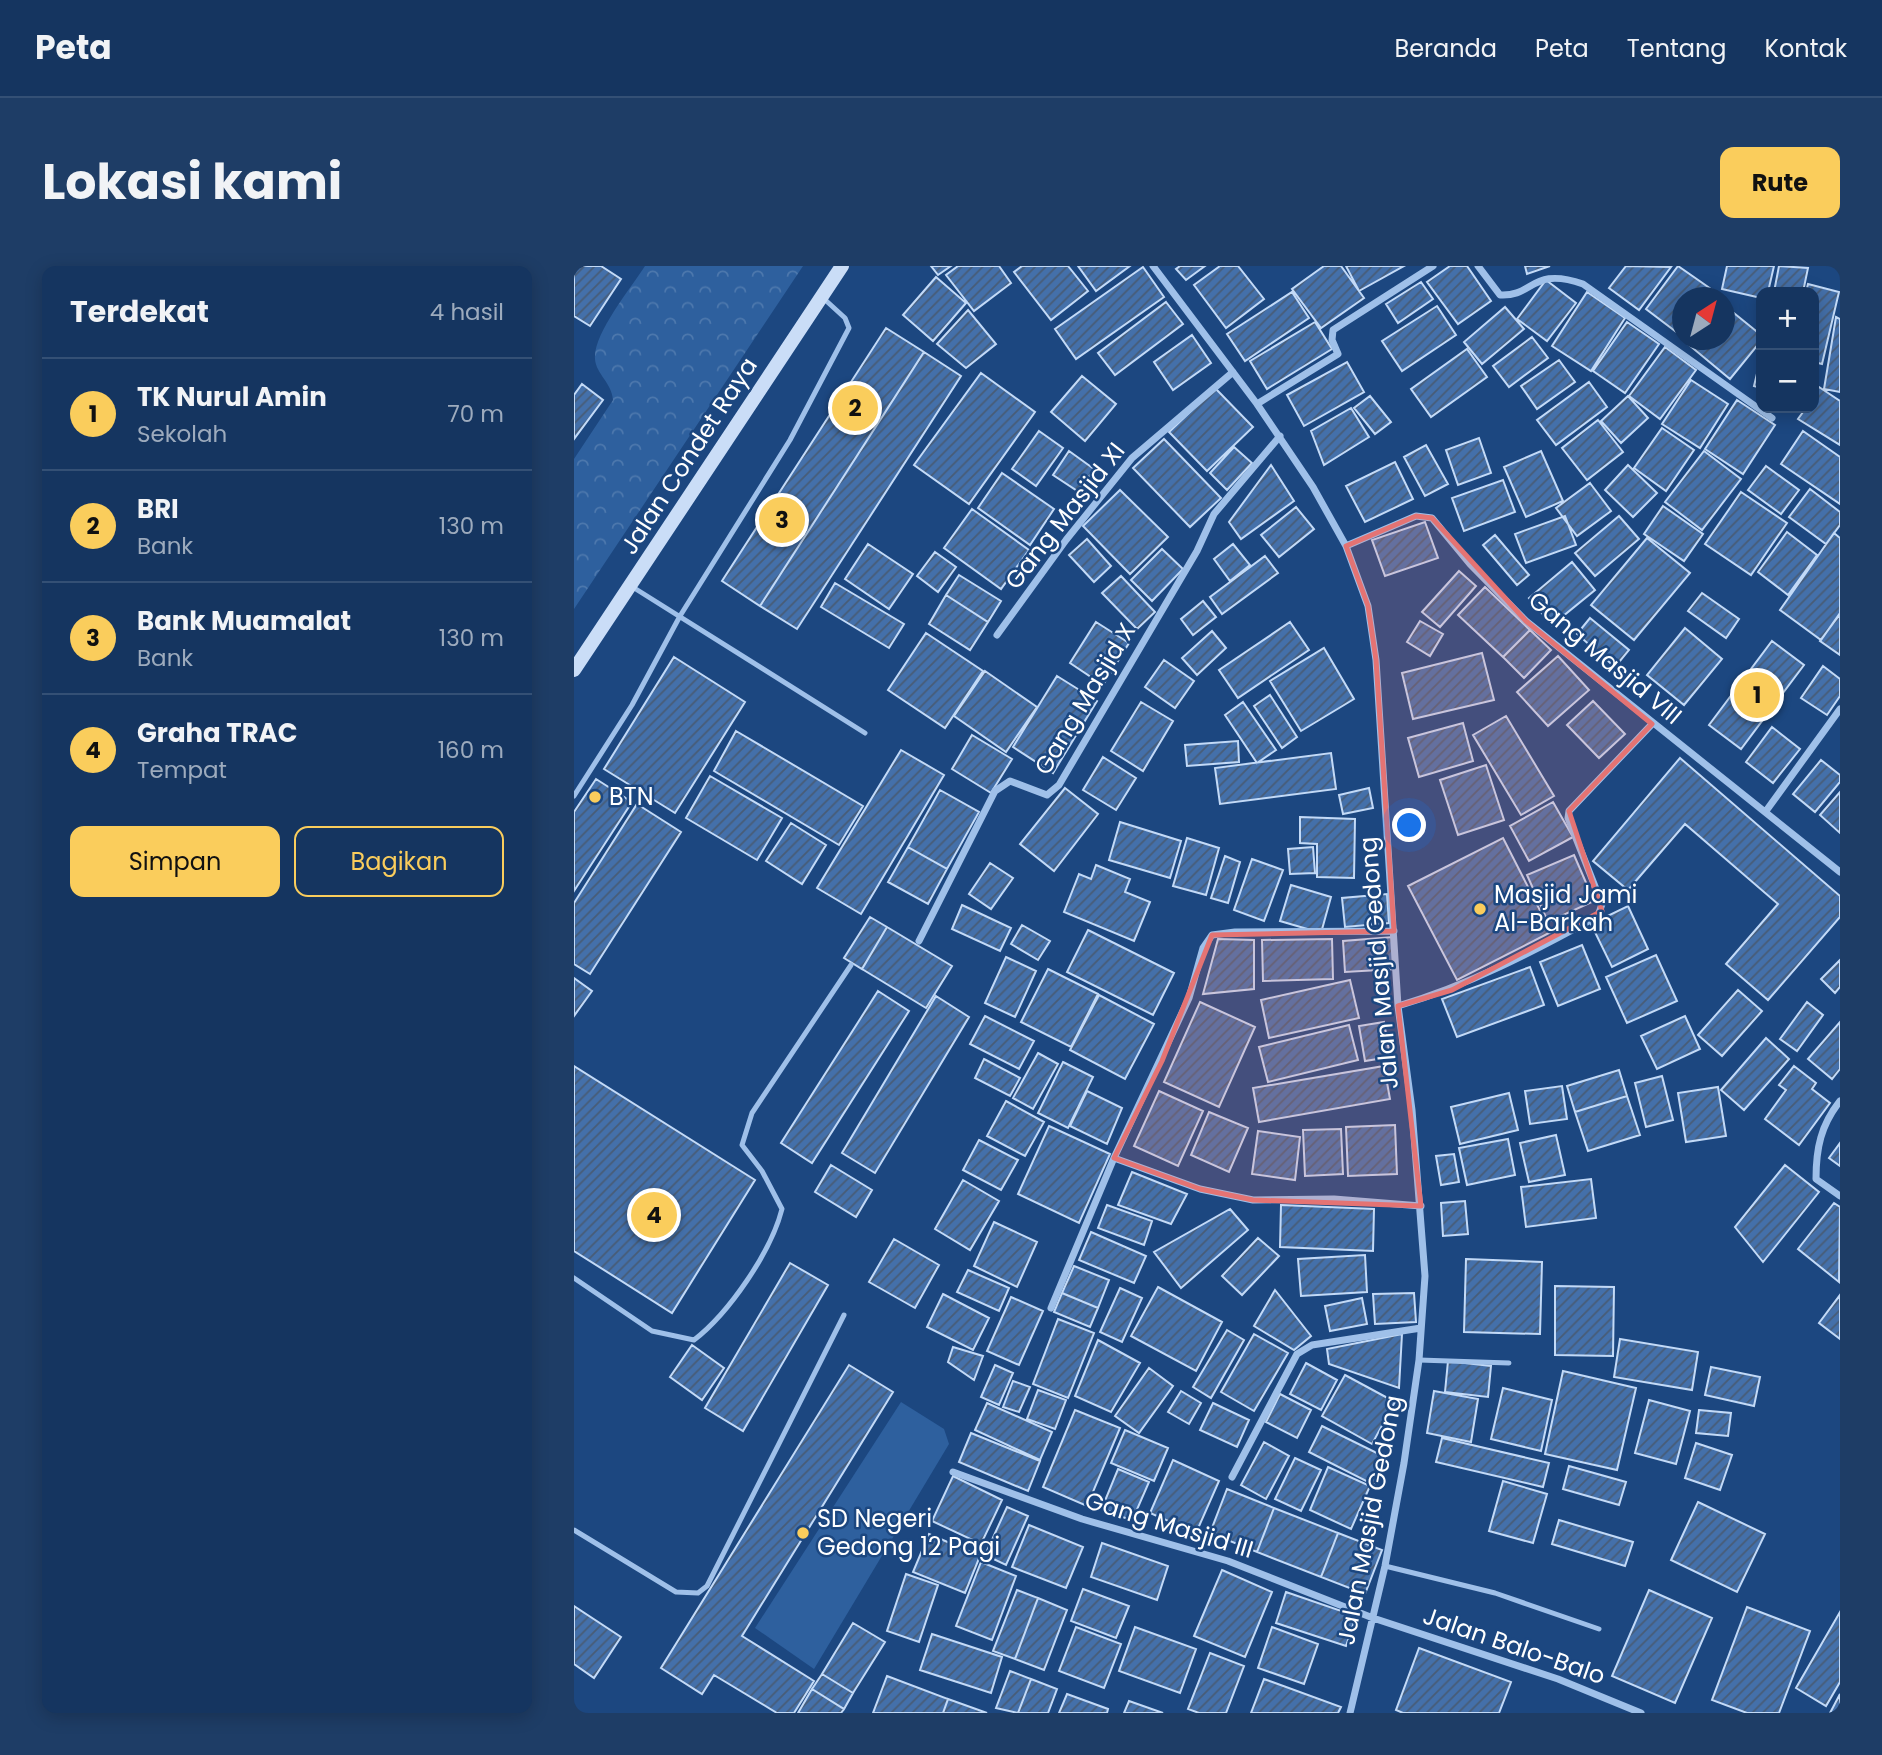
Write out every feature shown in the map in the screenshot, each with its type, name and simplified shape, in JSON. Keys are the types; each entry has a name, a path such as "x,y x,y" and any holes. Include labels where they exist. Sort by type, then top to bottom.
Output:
{"street":[{"name":"Jalan Condet Raya","path":"574,670 842,266"},
{"name":"Jalan Masjid Gedong","path":"1153,266 1258,404 1346,546 1368,606 1376,660 1398,1006 1421,1206 1424,1276 1419,1360 1385,1566 1349,1713"},
{"path":"1258,404 1338,354 1332,340 1333,330 1433,266"},
{"path":"1478,266 1500,295 1508,296 1545,277 1566,277 1583,284 1772,418"},
{"name":"Gang Masjid XI","path":"997,635 1066,540 1132,458 1233,372"},
{"name":"Gang Masjid X","path":"919,941 995,791 1010,781 1047,794 1059,785 1197,551 1214,514 1280,436"},
{"name":"Gang Masjid VIII","path":"1346,546 1416,516 1432,518 1470,564 1526,621 1840,872"},
{"path":"1766,811 1840,709"},
{"path":"1398,1006 1452,990 1532,952 1598,916 1602,904 1568,818 1569,811 1652,724"},
{"path":"1051,1308 1114,1158 1162,1061 1189,998 1203,948 1212,935 1234,932 1334,934 1394,931"},
{"path":"1840,1101 1828,1116 1816,1149 1816,1179 1840,1196"},
{"path":"1114,1158 1200,1189 1252,1200 1334,1199 1421,1206"},
{"path":"1232,1477 1297,1354 1312,1345 1421,1328"},
{"name":"Gang Masjid III","path":"953,1472 1082,1519 1228,1561 1373,1618"},
{"name":"Jalan Balo-Balo","path":"1373,1618 1558,1679 1641,1713"}],"lane":[{"path":"574,796 632,705 680,616 790,440 849,328 845,318 822,296"},
{"path":"631,586 865,733"},
{"path":"574,1278 652,1331 694,1340 715,1324 776,1233 782,1209 762,1171 742,1145 752,1113 851,965"},
{"path":"574,1530 676,1592 698,1593 713,1575 844,1315"},
{"path":"1419,1360 1508,1363"},
{"path":"1385,1566 1495,1593 1599,1629"}],"highlighted area":[{"path":"1416,516 1432,518 1526,621 1652,724 1569,811 1602,911 1452,990 1398,1006 1421,1206 1253,1200 1200,1189 1114,1158 1162,1061 1212,935 1394,931 1376,660 1368,606 1346,546"}],"green space":[{"path":"645,266 803,266 574,609 574,459 613,400 596,364 596,349 606,324"},
{"path":"901,1402 944,1429 949,1444 814,1669 755,1628"}],"building":[{"path":"574,266 601,266 621,279 590,326 574,316"},
{"path":"931,266 951,266 938,275"},
{"path":"958,266 999,266 1011,283 974,311 946,275"},
{"path":"1022,266 1068,266 1088,291 1051,320 1014,272"},
{"path":"1078,266 1130,266 1096,291"},
{"path":"1180,266 1205,266 1186,280 1176,269"},
{"path":"1220,266 1238,266 1264,299 1226,328 1194,285"},
{"path":"1324,266 1341,266 1364,298 1321,328 1292,289"},
{"path":"1346,266 1404,266 1359,291"},
{"path":"1450,266 1467,266 1491,301 1458,324 1427,282"},
{"path":"1525,266 1550,266 1527,274"},
{"path":"1626,266 1671,267 1639,310 1609,288"},
{"path":"1678,266 1708,287 1672,287 1672,329 1646,309"},
{"path":"1727,266 1774,266 1769,287 1756,287 1756,297 1735,292 1735,287 1722,287"},
{"path":"1779,266 1808,268 1804,287 1775,287"},
{"path":"1143,267 1164,297 1076,359 1055,329"},
{"path":"936,277 966,303 933,341 903,315"},
{"path":"1546,280 1576,303 1547,341 1517,319"},
{"path":"1421,282 1433,299 1398,323 1386,304"},
{"path":"1808,284 1839,292 1822,364 1819,363 1819,287 1807,287"},
{"path":"1292,292 1309,318 1245,361 1227,334"},
{"path":"1587,292 1625,318 1591,371 1552,346"},
{"path":"1166,302 1183,324 1115,375 1098,353"},
{"path":"1437,306 1456,335 1402,371 1382,341"},
{"path":"1505,307 1524,329 1482,364 1464,342"},
{"path":"968,310 996,344 966,368 937,344"},
{"path":"1735,314 1756,331 1756,347 1730,379 1695,350 1735,350"},
{"path":"1836,317 1840,319 1840,392 1824,389"},
{"path":"1315,322 1332,349 1267,389 1250,361"},
{"path":"1627,322 1659,344 1625,393 1593,371"},
{"path":"886,328 924,352 760,606 722,581"},
{"path":"1192,335 1211,363 1173,390 1154,362"},
{"path":"1532,337 1548,358 1509,387 1493,366"},
{"path":"1665,347 1696,370 1660,419 1629,396"},
{"path":"1467,349 1487,377 1431,417 1411,389"},
{"path":"924,352 961,376 797,629 760,606"},
{"path":"1559,360 1575,382 1537,409 1521,386"},
{"path":"1347,362 1364,392 1304,426 1287,395"},
{"path":"981,373 1035,412 969,504 914,465"},
{"path":"1082,376 1116,404 1085,441 1051,412"},
{"path":"1691,380 1728,404 1700,448 1662,424"},
{"path":"1589,382 1607,407 1556,445 1537,420"},
{"path":"582,384 603,400 574,439 574,395"},
{"path":"1819,387 1840,401 1840,445 1798,419 1802,413 1819,413"},
{"path":"1215,388 1253,427 1207,471 1169,432"},
{"path":"1370,396 1391,422 1375,434 1354,408"},
{"path":"1628,396 1648,418 1621,443 1601,421"},
{"path":"1737,400 1775,425 1743,474 1705,449"},
{"path":"1351,408 1369,437 1324,465 1311,431"},
{"path":"1598,420 1623,452 1587,480 1562,448"},
{"path":"1662,428 1694,450 1666,491 1634,468"},
{"path":"1039,431 1063,448 1036,486 1012,469"},
{"path":"1803,431 1840,457 1840,504 1781,464"},
{"path":"1479,438 1491,473 1458,485 1446,450"},
{"path":"1164,439 1221,498 1190,527 1133,468"},
{"path":"1426,445 1448,484 1425,496 1404,457"},
{"path":"1234,447 1252,463 1227,490 1210,473"},
{"path":"1069,451 1094,469 1079,492 1053,475"},
{"path":"1541,451 1563,501 1526,517 1504,467"},
{"path":"1704,451 1741,479 1702,530 1665,502"},
{"path":"1395,462 1413,499 1365,522 1346,486"},
{"path":"1271,465 1294,501 1241,539 1229,522"},
{"path":"1628,465 1657,493 1633,517 1605,490"},
{"path":"1766,466 1799,490 1781,514 1748,490"},
{"path":"1002,473 1054,509 1030,545 978,508"},
{"path":"1503,480 1515,512 1464,531 1452,498"},
{"path":"1590,483 1611,511 1577,536 1556,508"},
{"path":"1810,489 1840,512 1840,525 1826,544 1789,517"},
{"path":"1120,490 1168,537 1130,574 1083,526"},
{"path":"1741,492 1787,523 1751,575 1705,544"},
{"path":"1663,506 1703,534 1684,561 1644,534"},
{"path":"1296,507 1314,529 1279,557 1261,535"},
{"path":"972,509 1029,550 1001,589 944,548"},
{"path":"1565,516 1576,545 1526,563 1515,534"},
{"path":"1619,516 1639,539 1595,576 1575,553"},
{"path":"1425,522 1438,558 1385,576 1372,540"},
{"path":"1787,532 1817,555 1788,595 1758,572"},
{"path":"1834,533 1840,538 1840,613 1821,640 1780,610"},
{"path":"1495,535 1529,575 1517,585 1483,545"},
{"path":"1647,538 1690,573 1634,640 1591,605"},
{"path":"1087,539 1111,566 1094,582 1069,555"},
{"path":"868,544 913,574 889,609 845,579"},
{"path":"1233,544 1250,565 1230,581 1214,559"},
{"path":"1162,549 1183,569 1152,601 1131,580"},
{"path":"935,552 956,567 938,592 917,576"},
{"path":"1265,556 1278,573 1222,614 1210,597"},
{"path":"1572,562 1595,590 1552,625 1529,598"},
{"path":"1459,571 1476,586 1440,627 1422,612"},
{"path":"959,575 1001,601 988,622 946,595"},
{"path":"1121,576 1155,612 1137,629 1102,593"},
{"path":"835,583 904,624 889,648 821,607"},
{"path":"1485,587 1530,630 1503,657 1458,615"},
{"path":"1702,593 1739,619 1726,638 1688,611"},
{"path":"946,595 988,622 970,650 929,624"},
{"path":"1203,601 1216,617 1193,635 1181,619"},
{"path":"1840,614 1840,655 1820,641"},
{"path":"1590,618 1629,650 1615,667 1577,634"},
{"path":"1420,621 1443,634 1430,656 1407,642"},
{"path":"1096,622 1129,643 1103,685 1070,663"},
{"path":"1290,622 1309,650 1238,698 1219,670"},
{"path":"1685,628 1722,659 1684,705 1647,675"},
{"path":"1530,630 1551,650 1524,678 1503,657"},
{"path":"1212,631 1226,648 1197,675 1182,658"},
{"path":"926,633 983,671 945,728 888,690"},
{"path":"1772,641 1804,665 1741,749 1709,725"},
{"path":"1324,648 1354,699 1301,731 1270,681"},
{"path":"1482,653 1494,700 1413,719 1402,673"},
{"path":"1558,656 1589,690 1548,726 1517,692"},
{"path":"674,657 745,702 675,813 604,769"},
{"path":"1164,660 1194,681 1175,708 1145,687"},
{"path":"1823,666 1840,679 1840,696 1827,715 1801,698"},
{"path":"985,671 1037,707 1006,752 954,716"},
{"path":"1057,676 1097,701 1053,773 1013,747"},
{"path":"1270,695 1297,737 1282,748 1254,706"},
{"path":"1593,701 1625,734 1599,758 1567,725"},
{"path":"1141,702 1173,721 1143,771 1111,751"},
{"path":"1243,702 1276,750 1257,763 1225,715"},
{"path":"1506,716 1554,796 1521,815 1473,735"},
{"path":"1463,723 1473,761 1419,777 1408,738"},
{"path":"1772,727 1800,749 1773,783 1746,762"},
{"path":"736,731 863,806 839,845 714,771"},
{"path":"972,735 1012,759 991,793 952,769"},
{"path":"1238,741 1239,762 1187,766 1185,745"},
{"path":"901,750 944,775 861,914 817,888"},
{"path":"1331,753 1336,789 1220,804 1215,768"},
{"path":"1103,757 1136,778 1116,810 1083,790"},
{"path":"1680,758 1840,896 1840,917 1768,1000 1726,964 1778,904 1685,824 1628,890 1593,861"},
{"path":"1821,760 1840,775 1840,782 1815,812 1793,794"},
{"path":"1486,765 1504,820 1458,835 1440,780"},
{"path":"710,776 782,818 757,860 686,818"},
{"path":"596,779 632,802 574,891 574,812"},
{"path":"1065,788 1098,814 1054,871 1020,844"},
{"path":"1369,788 1373,808 1343,814 1339,795"},
{"path":"940,790 979,812 947,869 908,847"},
{"path":"1840,792 1840,833 1820,815"},
{"path":"1553,802 1573,837 1529,861 1510,826"},
{"path":"637,804 681,832 590,974 574,964 574,903"},
{"path":"1300,817 1355,819 1354,878 1317,877 1317,844 1300,843"},
{"path":"1120,822 1181,841 1170,878 1109,860"},
{"path":"791,823 826,845 802,884 766,861"},
{"path":"1187,838 1219,848 1206,895 1173,886"},
{"name":"Masjid Jami Al-Barkah","path":"1503,838 1551,932 1457,980 1408,886"},
{"path":"908,847 947,869 928,904 888,882"},
{"path":"1313,847 1315,873 1290,874 1288,849"},
{"path":"1574,855 1594,901 1548,922 1527,875"},
{"path":"1225,856 1240,862 1228,903 1211,898"},
{"path":"1252,859 1283,870 1264,921 1234,910"},
{"path":"990,863 1013,878 991,909 969,894"},
{"path":"1096,865 1130,879 1125,892 1150,902 1134,941 1064,912 1079,874 1091,879"},
{"path":"1291,885 1331,897 1321,933 1280,921"},
{"path":"1387,894 1389,923 1345,927 1342,898"},
{"path":"962,905 1011,928 1000,951 952,929"},
{"path":"1628,906 1648,949 1612,967 1591,924"},
{"path":"870,917 887,927 862,969 844,958"},
{"path":"1022,925 1050,941 1038,960 1011,944"},
{"path":"887,927 952,966 926,1008 862,969"},
{"path":"1088,930 1174,973 1153,1015 1067,972"},
{"path":"1393,937 1396,969 1345,972 1343,941"},
{"path":"1218,939 1254,940 1254,989 1203,994"},
{"path":"1332,939 1333,979 1263,981 1262,940"},
{"path":"1582,945 1600,989 1558,1006 1540,962"},
{"path":"1656,955 1677,1001 1627,1023 1606,977"},
{"path":"1006,957 1036,971 1015,1017 985,1003"},
{"path":"1840,960 1840,987 1835,993 1821,979"},
{"path":"1530,967 1544,1005 1457,1037 1442,999"},
{"path":"1048,969 1098,994 1071,1047 1021,1022"},
{"path":"574,978 592,991 574,1016"},
{"path":"1350,980 1359,1018 1269,1038 1261,1000"},
{"path":"1738,990 1762,1011 1722,1056 1698,1035"},
{"path":"878,991 909,1011 812,1163 781,1143"},
{"path":"1099,995 1154,1024 1125,1079 1070,1050"},
{"path":"936,996 969,1017 875,1173 842,1153"},
{"path":"1200,1002 1255,1027 1219,1107 1164,1082"},
{"path":"1807,1002 1823,1015 1797,1051 1780,1039"},
{"path":"985,1016 1034,1041 1019,1069 970,1044"},
{"path":"1685,1016 1700,1049 1657,1069 1641,1036"},
{"path":"1384,1022 1390,1057 1365,1061 1359,1026"},
{"path":"1840,1022 1840,1069 1832,1079 1808,1059"},
{"path":"1349,1025 1358,1060 1268,1082 1259,1047"},
{"path":"1766,1038 1789,1059 1744,1110 1721,1090"},
{"path":"1038,1053 1058,1064 1033,1109 1013,1098"},
{"path":"984,1059 1020,1078 1010,1096 975,1078"},
{"path":"1063,1062 1093,1077 1068,1128 1038,1113"},
{"path":"574,1066 755,1180 672,1313 574,1251"},
{"path":"1384,1066 1390,1099 1259,1122 1253,1088"},
{"path":"1794,1066 1816,1083 1812,1089 1830,1103 1799,1145 1765,1119 1786,1090 1779,1085"},
{"path":"1619,1070 1627,1096 1575,1112 1567,1086"},
{"path":"1662,1076 1673,1120 1646,1127 1635,1083"},
{"path":"1562,1086 1567,1119 1530,1124 1525,1091"},
{"path":"1718,1087 1726,1136 1686,1142 1678,1093"},
{"path":"1087,1091 1122,1108 1107,1144 1070,1126"},
{"path":"1159,1091 1203,1111 1178,1166 1134,1146"},
{"path":"1509,1093 1518,1130 1460,1144 1451,1107"},
{"path":"1627,1096 1640,1135 1588,1151 1575,1112"},
{"path":"1006,1101 1044,1122 1025,1156 987,1136"},
{"path":"1209,1112 1248,1128 1229,1172 1191,1155"},
{"path":"1395,1125 1397,1174 1348,1176 1346,1127"},
{"path":"1049,1126 1110,1154 1079,1223 1018,1194"},
{"path":"1341,1129 1343,1174 1305,1176 1303,1130"},
{"path":"1258,1131 1300,1137 1295,1180 1252,1174"},
{"path":"1556,1135 1565,1175 1529,1182 1520,1143"},
{"path":"1508,1139 1515,1175 1467,1185 1459,1148"},
{"path":"979,1140 1018,1160 1001,1190 963,1170"},
{"path":"1840,1143 1840,1166 1829,1158"},
{"path":"1454,1154 1459,1182 1441,1185 1436,1156"},
{"path":"831,1165 872,1190 856,1217 815,1192"},
{"path":"1785,1165 1819,1192 1763,1262 1735,1227"},
{"path":"1132,1172 1187,1194 1171,1224 1118,1205"},
{"path":"1591,1179 1596,1218 1526,1227 1521,1187"},
{"path":"963,1180 999,1201 970,1250 935,1229"},
{"path":"1465,1201 1468,1234 1443,1236 1441,1203"},
{"path":"1834,1203 1840,1207 1839,1282 1798,1249"},
{"path":"1107,1205 1152,1221 1144,1245 1098,1228"},
{"path":"1281,1205 1374,1209 1373,1251 1280,1247"},
{"path":"1230,1209 1248,1230 1181,1288 1154,1252"},
{"path":"994,1222 1037,1242 1017,1287 974,1266"},
{"path":"1091,1232 1146,1256 1134,1283 1079,1260"},
{"path":"1258,1238 1279,1256 1242,1295 1222,1276"},
{"path":"894,1239 939,1265 915,1308 869,1282"},
{"path":"1365,1255 1367,1292 1301,1296 1298,1259"},
{"path":"1466,1259 1542,1262 1540,1334 1464,1332"},
{"path":"790,1263 828,1285 743,1431 705,1408"},
{"path":"1074,1266 1109,1280 1098,1308 1062,1293"},
{"path":"968,1270 1009,1288 999,1311 957,1292"},
{"path":"1555,1286 1614,1287 1613,1356 1555,1355"},
{"path":"1158,1287 1222,1322 1196,1371 1131,1336"},
{"path":"1120,1288 1142,1298 1122,1342 1100,1332"},
{"path":"1275,1290 1311,1336 1294,1350 1254,1326"},
{"path":"1062,1293 1098,1308 1090,1327 1054,1312"},
{"path":"1414,1293 1416,1322 1375,1324 1373,1294"},
{"path":"943,1294 989,1318 973,1350 927,1327"},
{"path":"1840,1295 1840,1339 1819,1323"},
{"path":"1011,1297 1043,1311 1019,1365 987,1351"},
{"path":"1362,1298 1367,1324 1330,1331 1325,1306"},
{"path":"1058,1319 1094,1333 1068,1398 1033,1384"},
{"path":"1227,1330 1244,1340 1211,1398 1193,1387"},
{"path":"1254,1334 1288,1353 1254,1411 1221,1392"},
{"path":"1402,1334 1399,1388 1329,1364 1327,1349"},
{"path":"1620,1339 1698,1352 1692,1390 1614,1377"},
{"path":"1098,1340 1140,1363 1111,1412 1075,1396"},
{"path":"692,1345 724,1368 702,1400 670,1377"},
{"path":"953,1347 983,1356 974,1380 948,1362"},
{"path":"1448,1361 1491,1366 1488,1397 1445,1392"},
{"path":"1306,1363 1337,1380 1321,1410 1290,1394"},
{"path":"849,1365 893,1392 742,1636 814,1681 794,1713 777,1713 714,1675 702,1694 661,1668"},
{"path":"995,1365 1013,1373 999,1405 981,1397"},
{"path":"1711,1367 1760,1377 1754,1406 1705,1395"},
{"path":"1149,1368 1173,1386 1139,1433 1115,1416"},
{"path":"1563,1371 1636,1388 1617,1470 1545,1454"},
{"path":"1345,1375 1395,1402 1372,1444 1322,1416"},
{"path":"1013,1381 1030,1387 1019,1412 1003,1407"},
{"path":"1503,1388 1552,1400 1541,1451 1491,1439"},
{"path":"1038,1390 1066,1400 1055,1429 1027,1419"},
{"path":"1181,1391 1201,1403 1189,1424 1168,1412"},
{"path":"1434,1391 1478,1399 1471,1442 1427,1433"},
{"path":"1280,1394 1311,1410 1297,1438 1266,1422"},
{"path":"1649,1400 1690,1411 1676,1464 1635,1453"},
{"path":"987,1403 1052,1432 1040,1460 975,1430"},
{"path":"1213,1403 1249,1420 1237,1447 1200,1430"},
{"path":"1075,1410 1120,1428 1087,1506 1043,1487"},
{"path":"1699,1410 1731,1413 1728,1436 1696,1433"},
{"path":"1322,1426 1387,1458 1374,1485 1309,1452"},
{"path":"1125,1430 1168,1448 1154,1481 1111,1463"},
{"path":"971,1433 1040,1461 1028,1491 959,1462"},
{"path":"1442,1438 1549,1463 1543,1487 1436,1462"},
{"path":"1264,1442 1289,1456 1266,1499 1241,1485"},
{"path":"1696,1443 1732,1455 1720,1490 1685,1478"},
{"path":"1295,1458 1321,1470 1301,1511 1275,1499"},
{"path":"1173,1460 1219,1481 1196,1533 1150,1513"},
{"path":"1569,1466 1626,1482 1619,1505 1563,1489"},
{"path":"1328,1467 1370,1486 1351,1529 1310,1510"},
{"path":"1118,1469 1149,1482 1132,1521 1102,1508"},
{"path":"953,1476 1002,1500 981,1544 932,1521"},
{"path":"1503,1481 1547,1494 1533,1543 1489,1531"},
{"path":"1227,1489 1274,1508 1257,1552 1210,1533"},
{"path":"1698,1502 1765,1534 1737,1592 1671,1560"},
{"path":"1007,1507 1028,1516 1006,1565 985,1555"},
{"path":"1274,1508 1338,1533 1321,1577 1257,1552"},
{"path":"1559,1520 1633,1542 1625,1566 1552,1544"},
{"path":"1029,1525 1083,1547 1066,1588 1012,1567"},
{"path":"1338,1533 1382,1550 1365,1594 1321,1577"},
{"path":"929,1534 980,1556 965,1593 913,1572"},
{"path":"1102,1543 1168,1566 1157,1600 1091,1577"},
{"path":"981,1562 1016,1576 992,1640 956,1626"},
{"path":"1222,1570 1272,1592 1245,1657 1194,1636"},
{"path":"906,1574 938,1585 919,1642 887,1631"},
{"path":"1083,1589 1129,1606 1116,1638 1071,1621"},
{"path":"1017,1590 1038,1598 1015,1659 993,1651"},
{"path":"1649,1590 1712,1618 1675,1703 1612,1676"},
{"path":"1286,1592 1356,1616 1346,1646 1276,1623"},
{"path":"1038,1598 1067,1610 1044,1670 1015,1659"},
{"path":"574,1606 621,1637 594,1678 574,1664"},
{"path":"1747,1607 1810,1631 1779,1713 1747,1713 1712,1700"},
{"path":"1840,1612 1840,1682 1826,1706 1796,1688"},
{"path":"853,1623 885,1642 853,1693 822,1674"},
{"path":"1076,1627 1121,1644 1104,1688 1059,1671"},
{"path":"1135,1627 1196,1649 1180,1693 1119,1671"},
{"path":"1272,1627 1318,1644 1304,1684 1258,1668"},
{"path":"932,1634 1002,1657 991,1693 920,1670"},
{"path":"1419,1648 1511,1682 1499,1713 1403,1713 1396,1710"},
{"path":"1210,1653 1244,1666 1226,1713 1199,1713 1188,1709"},
{"path":"1010,1671 1031,1679 1018,1713 996,1708"},
{"path":"822,1674 853,1693 844,1709 812,1689"},
{"path":"887,1676 948,1699 943,1713 873,1713"},
{"path":"1031,1679 1057,1689 1048,1713 1018,1713"},
{"path":"1264,1679 1341,1707 1338,1713 1251,1713"},
{"path":"812,1689 844,1709 841,1713 798,1713"},
{"path":"1067,1694 1108,1709 1107,1713 1059,1713"},
{"path":"1840,1694 1840,1713 1830,1713"},
{"path":"948,1699 987,1713 943,1713"},
{"path":"1129,1701 1163,1713 1124,1713"}],"place":[{"name":"BRI","path":"855,408"},
{"name":"Bank Muamalat","path":"782,520"},
{"name":"TK Nurul Amin","path":"1757,695"},
{"name":"BTN","path":"595,797"},
{"name":"Masjid Jami Al-Barkah","path":"1480,909"},
{"name":"Graha TRAC","path":"654,1215"},
{"name":"SD Negeri Gedong 12 Pagi","path":"803,1533"}]}
